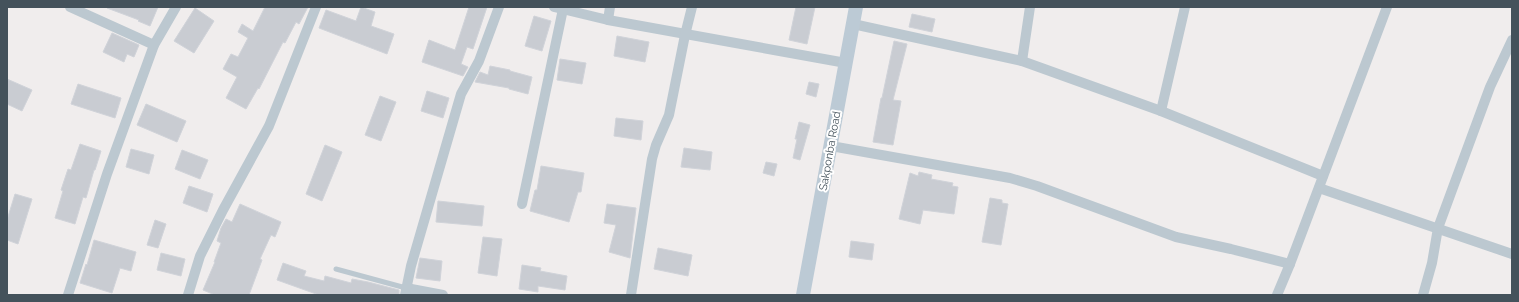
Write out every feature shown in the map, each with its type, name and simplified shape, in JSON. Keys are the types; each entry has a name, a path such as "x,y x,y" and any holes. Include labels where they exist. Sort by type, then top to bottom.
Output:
{"main road":[{"name":"Sakponba Road","path":"803,295 856,7"}],"street":[{"path":"70,7 154,45"},
{"path":"68,295 107,174 154,45 176,7"},
{"path":"188,295 200,256 223,210 269,126 316,7"},
{"path":"443,295 406,291 411,266 461,94 479,61 499,7"},
{"path":"608,20 610,7"},
{"path":"631,295 652,159 656,145 669,115 692,7"},
{"path":"1022,61 1030,7"},
{"path":"1161,110 1185,7"},
{"path":"1277,295 1319,188 1386,7"},
{"path":"522,204 558,8 608,20 685,35 846,63"},
{"path":"853,24 1022,61 1161,110 1323,176"},
{"path":"1423,295 1432,263 1438,228 1490,87 1512,40"},
{"path":"831,146 1010,178 1037,186 1176,237 1290,264"},
{"path":"1319,188 1512,254"}],"lane":[{"path":"336,269 406,291"}],"building":[{"path":"107,7 158,7 150,26"},
{"path":"265,7 308,7 299,24 296,22 285,43 283,42 259,89 258,88 246,109 226,98 237,77 223,69 231,54 238,57 248,38 238,32 242,24 253,31"},
{"path":"361,7 375,12 371,26 394,34 387,54 319,28 326,10 356,21"},
{"path":"469,7 487,7 473,49 467,47 461,64 468,67 463,76 422,62 429,40 455,50"},
{"path":"796,7 815,7 807,44 789,40"},
{"path":"195,8 214,21 194,53 174,41"},
{"path":"912,14 935,19 932,32 909,27"},
{"path":"534,16 551,21 542,51 525,46"},
{"path":"112,33 139,45 134,57 127,54 124,62 103,52"},
{"path":"617,36 649,42 645,62 614,56"},
{"path":"894,41 907,44 893,100 901,101 893,145 873,142"},
{"path":"560,59 586,63 582,84 557,80"},
{"path":"490,66 532,77 528,94 509,88 475,82 480,72 488,75"},
{"path":"7,79 32,90 22,111 7,104"},
{"path":"809,82 819,84 816,97 806,94"},
{"path":"78,84 121,98 115,118 71,104"},
{"path":"427,91 449,98 443,118 421,111"},
{"path":"380,96 396,102 381,141 365,135"},
{"path":"146,104 186,121 177,142 137,125"},
{"path":"616,118 643,121 641,140 614,136"},
{"path":"799,122 810,125 800,160 793,158"},
{"path":"80,144 101,151 86,198 83,197 75,224 55,218 63,191 61,190 68,169 71,170"},
{"path":"325,145 342,152 322,201 306,194"},
{"path":"684,148 712,152 710,170 681,167"},
{"path":"131,149 154,155 149,174 126,167"},
{"path":"182,150 208,160 200,179 175,169"},
{"path":"766,162 777,164 774,176 763,173"},
{"path":"541,166 584,173 581,192 578,192 569,222 530,211 535,190 537,190"},
{"path":"919,172 932,175 931,179 953,183 952,186 958,187 954,214 923,210 920,224 899,219 910,173 918,176"},
{"path":"189,186 213,194 207,212 183,203"},
{"path":"15,194 32,199 18,244 7,240 7,220"},
{"path":"990,198 1002,200 1002,203 1008,204 1001,245 982,242"},
{"path":"438,201 484,206 482,226 436,222"},
{"path":"240,204 281,222 275,237 271,235 260,259 262,260 249,295 215,295 203,290 221,243 217,241 221,228 226,219 232,222"},
{"path":"607,204 636,208 630,258 609,252 616,225 604,223"},
{"path":"155,220 166,224 158,248 147,245"},
{"path":"483,237 502,239 497,276 478,273"},
{"path":"94,240 136,252 131,271 120,268 112,293 80,283"},
{"path":"851,241 874,244 872,260 849,257"},
{"path":"658,248 692,255 688,276 654,269"},
{"path":"161,253 185,259 181,276 157,270"},
{"path":"420,258 442,261 440,281 416,278"},
{"path":"283,263 306,271 304,276 324,281 325,276 351,283 352,279 368,282 399,290 399,295 319,295 277,280"},
{"path":"522,265 541,268 540,271 567,276 565,290 538,286 538,292 519,289"}]}
